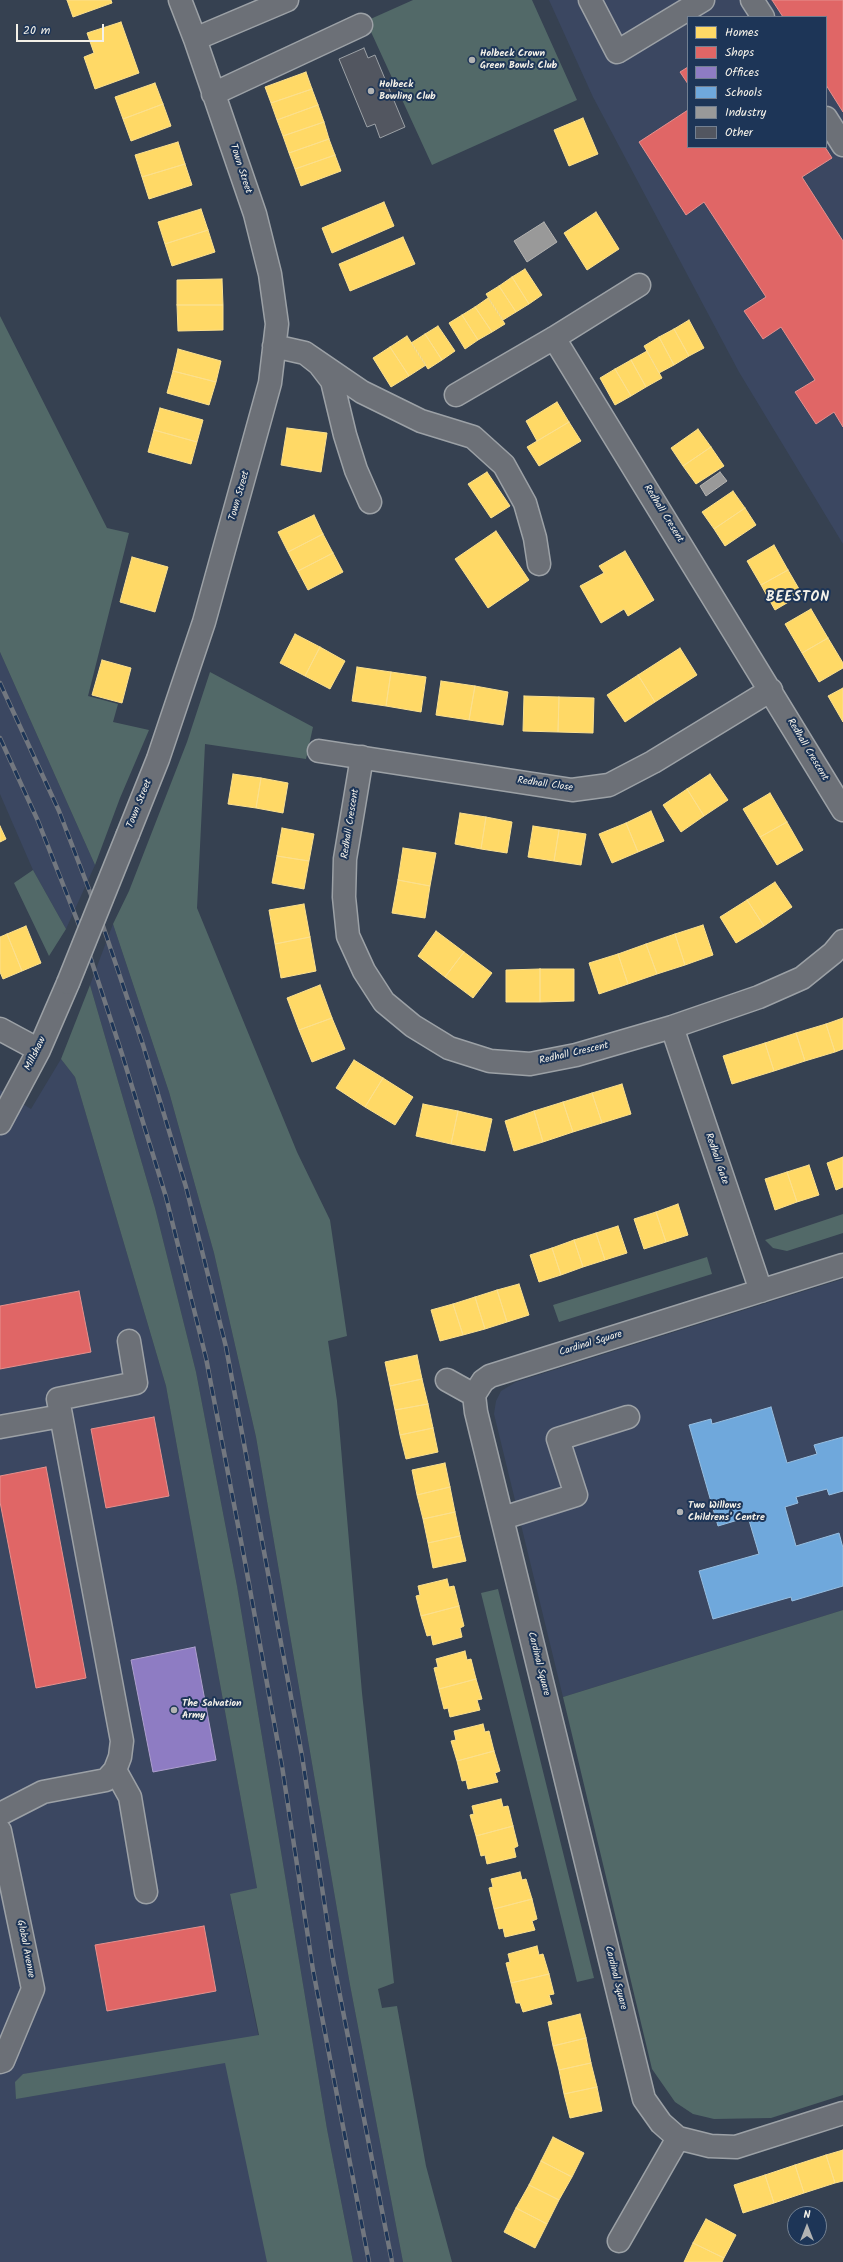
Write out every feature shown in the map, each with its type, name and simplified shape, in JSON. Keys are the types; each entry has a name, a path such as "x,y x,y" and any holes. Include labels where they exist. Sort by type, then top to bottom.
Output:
{"street":[{"name":"Town Street","path":"68,983 158,759 204,622 270,384 277,324 270,274 255,214 225,122 213,94 195,39 180,0"},
{"path":"195,39 287,0"},
{"path":"590,0 617,52 703,0"},
{"path":"752,0 762,16"},
{"path":"213,94 361,26"},
{"path":"827,120 843,145"},
{"path":"456,395 554,338 639,285"},
{"name":"Redhall Cresent","path":"554,338 771,690"},
{"path":"274,346 305,353 362,392 421,421 473,437 504,465 525,503 535,538 539,564"},
{"path":"305,353 319,364 332,380 345,435 356,470 370,502"},
{"name":"Redhall Close","path":"320,751 572,790 609,785 653,762 771,690"},
{"name":"Redhall Crescent","path":"771,690 843,810"},
{"name":"Redhall Crescent","path":"362,757 345,860 344,897 348,936 364,971 384,1002 413,1026 449,1048 490,1061 530,1064 576,1055 672,1028 759,997 802,978 833,953 843,941"},
{"name":"Millshaw","path":"0,1123 39,1050 68,983"},
{"name":"Redhall Gate","path":"672,1028 761,1291"},
{"path":"0,1029 39,1050"},
{"name":"Cardinal Square","path":"843,1265 490,1376 483,1381 474,1395 476,1412 644,2099 661,2124 678,2138 710,2146 736,2148 843,2113"},
{"path":"0,1814 43,1792 106,1780 115,1770 120,1757 122,1741 58,1399 136,1384 129,1341"},
{"path":"447,1380 474,1395"},
{"path":"0,1427 61,1416"},
{"path":"502,1518 576,1495 558,1439 628,1417"},
{"path":"115,1770 130,1797 146,1892"},
{"name":"Global Avenue","path":"0,1831 33,1989 3,2061 0,2062"},
{"path":"619,2240 678,2138"}],"shaded area":[{"path":"549,0 843,0 843,544 739,372 593,97"},
{"path":"0,652 95,865 66,929 33,870 0,794"},
{"path":"113,924 169,1092 214,1253 256,1437 350,1985 403,2262 353,2262 327,2129 237,1586 196,1372 155,1208 90,985"},
{"path":"61,1059 75,1077 166,1386 257,1888 230,1895 304,2262 0,2262 0,1090 31,1109"},
{"name":"Two Willows Childrens' Centre","path":"843,1279 843,1610 563,1697 494,1414 496,1401 501,1391 516,1382"}],"green space":[{"name":"Holbeck Crown Green Bowls Club","path":"413,0 532,0 577,100 432,165 366,21"},
{"path":"0,316 107,528 129,533 88,696 118,704 113,722 149,730 120,798 95,865 0,652"},
{"path":"210,672 313,727 306,759 205,744 197,908 297,1152 330,1220 347,1336 328,1341 337,1401 362,1693 394,1983 378,1989 382,2008 397,2006 426,2166 452,2262 403,2262 350,1985 256,1437 214,1253 169,1092 113,924 129,891 187,742"},
{"path":"33,870 66,929 49,956 14,883"},
{"path":"90,985 155,1208 196,1372 237,1586 327,2129 353,2262 267,2262 225,2063 16,2099 15,2082 23,2074 259,2035 230,1894 257,1888 166,1386 75,1077 61,1059"},
{"path":"843,1214 843,1233 787,1251 773,1248 765,1240"},
{"path":"707,1257 712,1274 559,1322 553,1305"},
{"path":"498,1589 594,1978 577,1982 481,1593"},
{"path":"843,1610 843,2095 771,2118 714,2119 693,2114 675,2102 652,2069 563,1697"}],"building: Homes":[{"path":"67,0 111,0 112,3 73,17"},
{"path":"121,22 139,73 95,89 84,57 94,53 87,33"},
{"path":"306,72 312,89 271,103 265,87"},
{"path":"155,83 163,104 123,119 115,97"},
{"path":"312,89 318,105 277,120 271,103"},
{"path":"163,104 171,126 131,141 123,119"},
{"path":"318,105 324,122 283,136 277,120"},
{"path":"583,118 598,154 569,166 554,130"},
{"path":"324,122 329,139 289,153 283,136"},
{"path":"329,139 335,155 295,169 289,153"},
{"path":"178,142 185,164 142,177 135,155"},
{"path":"335,155 341,171 301,186 295,169"},
{"path":"185,164 192,185 149,199 142,177"},
{"path":"384,202 394,226 332,253 322,228"},
{"path":"201,209 208,230 165,244 158,222"},
{"path":"596,212 619,249 587,270 564,233"},
{"path":"208,230 215,252 172,266 165,244"},
{"path":"403,237 415,264 350,291 339,264"},
{"path":"525,269 542,295 529,304 512,277"},
{"path":"512,277 529,304 516,312 499,286"},
{"path":"222,279 223,305 177,305 177,280"},
{"path":"499,286 516,312 503,320 486,294"},
{"path":"488,298 505,324 492,332 475,307"},
{"path":"177,305 223,305 223,330 178,331"},
{"path":"475,307 492,332 478,340 462,315"},
{"path":"462,315 478,340 465,349 449,323"},
{"path":"689,320 704,348 689,356 674,329"},
{"path":"438,326 455,351 442,360 425,334"},
{"path":"674,329 689,356 674,365 659,337"},
{"path":"425,334 442,360 428,369 411,343"},
{"path":"407,336 426,365 409,376 390,347"},
{"path":"659,337 674,365 659,373 644,346"},
{"path":"390,347 409,376 391,387 373,358"},
{"path":"178,349 221,361 216,382 173,371"},
{"path":"647,351 662,378 646,387 631,360"},
{"path":"631,360 646,387 631,396 615,369"},
{"path":"615,369 631,396 615,405 600,378"},
{"path":"173,371 216,382 209,405 167,393"},
{"path":"557,402 569,422 537,441 526,421"},
{"path":"160,408 203,420 197,442 154,430"},
{"path":"569,422 581,441 539,466 527,447"},
{"path":"287,428 327,433 321,472 281,465"},
{"path":"698,429 711,447 683,466 671,448"},
{"path":"154,430 197,442 191,464 148,452"},
{"path":"711,447 724,466 696,484 683,466"},
{"path":"487,472 510,506 491,518 468,484"},
{"path":"733,491 745,508 714,529 702,512"},
{"path":"745,508 756,525 725,546 714,529"},
{"path":"314,515 323,534 288,552 278,532"},
{"path":"496,531 529,580 488,608 455,559"},
{"path":"323,534 333,553 298,571 288,552"},
{"path":"774,545 788,570 761,585 747,561"},
{"path":"625,551 654,600 628,616 624,609 601,623 580,586 604,573 599,566"},
{"path":"333,553 343,572 308,590 298,571"},
{"path":"132,557 168,567 155,612 120,602"},
{"path":"788,570 802,594 775,610 761,585"},
{"path":"811,609 828,638 802,653 785,624"},
{"path":"295,634 320,647 305,676 280,663"},
{"path":"828,638 843,663 843,668 819,682 802,653"},
{"path":"320,647 345,661 330,689 305,676"},
{"path":"680,648 697,675 655,702 638,675"},
{"path":"102,660 131,668 122,703 92,695"},
{"path":"357,667 391,672 386,706 352,701"},
{"path":"391,672 426,677 421,712 386,706"},
{"path":"638,675 655,702 625,722 607,695"},
{"path":"441,681 475,686 469,720 436,715"},
{"path":"475,686 508,692 503,725 469,720"},
{"path":"843,688 843,722 828,696"},
{"path":"524,696 559,697 558,732 523,731"},
{"path":"559,697 594,698 593,733 558,732"},
{"path":"233,774 261,778 256,808 228,804"},
{"path":"710,774 728,800 704,816 687,789"},
{"path":"261,778 288,783 283,813 256,808"},
{"path":"687,789 704,816 681,832 663,805"},
{"path":"770,793 787,822 760,837 743,809"},
{"path":"651,811 664,841 638,852 626,823"},
{"path":"460,813 486,817 481,849 455,844"},
{"path":"486,817 512,822 507,853 481,849"},
{"path":"787,822 803,850 777,865 760,837"},
{"path":"626,823 638,852 612,863 599,834"},
{"path":"0,826 6,839 0,842"},
{"path":"533,826 559,830 554,861 528,857"},
{"path":"282,828 314,834 309,861 277,856"},
{"path":"559,830 586,834 581,865 554,861"},
{"path":"403,848 436,853 430,886 398,880"},
{"path":"277,856 309,861 304,889 272,883"},
{"path":"398,880 430,886 425,918 392,913"},
{"path":"775,882 792,907 764,926 747,900"},
{"path":"747,900 764,926 736,943 720,917"},
{"path":"304,904 310,937 275,944 269,910"},
{"path":"703,925 713,955 685,965 675,934"},
{"path":"26,926 41,963 22,971 7,934"},
{"path":"436,931 464,952 445,977 418,956"},
{"path":"7,934 22,971 3,979 0,972 0,937"},
{"path":"675,934 685,965 657,974 646,944"},
{"path":"310,937 316,971 281,978 275,944"},
{"path":"646,944 657,974 628,984 618,954"},
{"path":"464,952 492,973 473,998 445,977"},
{"path":"618,954 628,984 599,994 589,963"},
{"path":"540,969 574,969 574,1001 540,1002"},
{"path":"540,969 540,1002 506,1002 506,970"},
{"path":"320,985 332,1018 299,1030 287,998"},
{"path":"332,1018 345,1049 312,1062 299,1030"},
{"path":"843,1018 843,1049 835,1052 826,1024"},
{"path":"826,1024 835,1052 805,1061 796,1033"},
{"path":"796,1033 805,1061 774,1071 765,1043"},
{"path":"765,1043 774,1071 732,1084 723,1056"},
{"path":"354,1060 383,1078 365,1107 336,1088"},
{"path":"383,1078 413,1097 395,1125 365,1107"},
{"path":"622,1084 631,1114 602,1123 592,1093"},
{"path":"592,1093 602,1123 573,1132 563,1102"},
{"path":"563,1102 573,1132 543,1142 534,1111"},
{"path":"423,1104 458,1111 451,1144 416,1136"},
{"path":"458,1111 492,1119 485,1151 451,1144"},
{"path":"534,1111 543,1142 514,1151 505,1121"},
{"path":"843,1157 843,1187 836,1190 827,1163"},
{"path":"809,1165 819,1195 797,1202 787,1172"},
{"path":"787,1172 797,1202 775,1210 765,1179"},
{"path":"678,1204 688,1235 666,1242 656,1212"},
{"path":"656,1212 666,1242 644,1249 634,1219"},
{"path":"618,1226 627,1253 605,1260 596,1233"},
{"path":"596,1233 605,1260 583,1267 574,1240"},
{"path":"574,1240 583,1267 561,1275 552,1248"},
{"path":"552,1248 561,1275 539,1282 530,1255"},
{"path":"519,1284 529,1315 507,1322 497,1290"},
{"path":"497,1290 507,1322 485,1329 475,1297"},
{"path":"475,1297 485,1329 463,1335 453,1304"},
{"path":"453,1304 463,1335 440,1341 431,1310"},
{"path":"417,1355 422,1379 390,1386 385,1362"},
{"path":"422,1379 428,1404 395,1410 390,1386"},
{"path":"428,1404 433,1428 400,1435 395,1410"},
{"path":"433,1428 438,1452 406,1459 400,1435"},
{"path":"445,1463 450,1487 417,1495 412,1470"},
{"path":"450,1487 455,1512 423,1519 417,1495"},
{"path":"455,1512 460,1536 428,1543 423,1519"},
{"path":"460,1536 466,1561 433,1568 428,1543"},
{"path":"447,1579 449,1587 454,1586 459,1606 421,1616 416,1596 420,1595 418,1586"},
{"path":"459,1606 464,1626 460,1628 462,1637 433,1645 431,1635 427,1636 421,1616"},
{"path":"465,1651 467,1660 471,1659 476,1679 439,1689 434,1668 438,1667 436,1659"},
{"path":"476,1679 482,1699 477,1700 480,1710 450,1717 448,1708 444,1709 439,1689"},
{"path":"483,1724 485,1732 489,1731 494,1751 457,1761 451,1741 456,1740 454,1731"},
{"path":"494,1751 500,1771 495,1773 498,1782 468,1789 466,1780 462,1781 457,1761"},
{"path":"501,1799 503,1807 508,1806 513,1826 476,1836 470,1815 474,1814 472,1806"},
{"path":"513,1826 518,1846 514,1848 516,1857 487,1864 485,1855 481,1856 476,1836"},
{"path":"520,1872 522,1880 526,1879 532,1899 494,1909 489,1888 493,1887 491,1879"},
{"path":"532,1899 537,1919 532,1921 535,1930 505,1937 503,1928 499,1929 494,1909"},
{"path":"537,1946 539,1955 543,1954 549,1974 511,1983 506,1963 510,1962 508,1954"},
{"path":"549,1974 554,1994 549,1995 552,2004 523,2012 520,2003 516,2003 511,1983"},
{"path":"580,2014 586,2038 553,2046 548,2022"},
{"path":"586,2038 591,2063 559,2070 553,2046"},
{"path":"591,2063 597,2087 564,2094 559,2070"},
{"path":"597,2087 602,2111 570,2118 564,2094"},
{"path":"553,2137 584,2153 572,2177 541,2161"},
{"path":"843,2150 843,2181 835,2183 826,2155"},
{"path":"826,2155 835,2183 804,2193 795,2165"},
{"path":"541,2161 572,2177 559,2200 529,2185"},
{"path":"795,2165 804,2193 774,2203 765,2175"},
{"path":"765,2175 774,2203 743,2213 734,2185"},
{"path":"529,2185 559,2200 547,2224 516,2208"},
{"path":"516,2208 547,2224 535,2248 504,2232"},
{"path":"706,2219 736,2235 724,2258 693,2243"},
{"path":"693,2243 724,2258 722,2262 684,2262"}],"building: Shops":[{"path":"772,0 843,0 843,112 827,87 827,16 782,16"},
{"path":"687,68 687,82 680,72"},
{"path":"687,111 687,148 826,148 832,158 802,177 843,241 843,427 834,412 816,424 795,392 815,380 781,327 763,339 744,311 766,297 704,202 686,215 639,142"},
{"path":"79,1291 91,1352 0,1369 0,1306"},
{"path":"154,1417 169,1496 106,1508 91,1429"},
{"path":"46,1467 86,1678 36,1688 0,1502 0,1476"},
{"path":"204,1926 216,1991 107,2011 95,1945"}],"building: Offices":[{"name":"The Salvation Army","path":"195,1647 216,1760 153,1772 131,1660"}],"building: Schools":[{"path":"771,1407 787,1463 817,1454 814,1445 843,1437 843,1491 829,1495 827,1489 796,1497 798,1503 785,1507 796,1546 839,1533 843,1548 843,1586 792,1601 791,1597 713,1619 699,1571 759,1554 748,1517 718,1526 689,1425 711,1419 712,1424"}],"building: Industry":[{"path":"544,222 557,242 527,262 514,241"},
{"path":"720,472 727,481 706,496 700,486"}],"building: Other":[{"name":"Holbeck Bowling Club","path":"364,48 368,58 375,55 405,127 380,138 375,124 367,127 339,59"}],"railway":[{"path":"0,683 59,811 103,926 143,1045 186,1187 226,1347 302,1756 333,1960 392,2262"},
{"path":"0,738 38,821 83,935 122,1054 166,1197 206,1358 282,1766 313,1970 369,2262"}],"place":[{"name":"Holbeck Crown Green Bowls Club","path":"472,60"},
{"name":"Holbeck Bowling Club","path":"371,91"},
{"name":"Two Willows Childrens' Centre","path":"680,1512"},
{"name":"The Salvation Army","path":"174,1710"}],"district":[{"name":"BEESTON","path":"798,599"}]}
